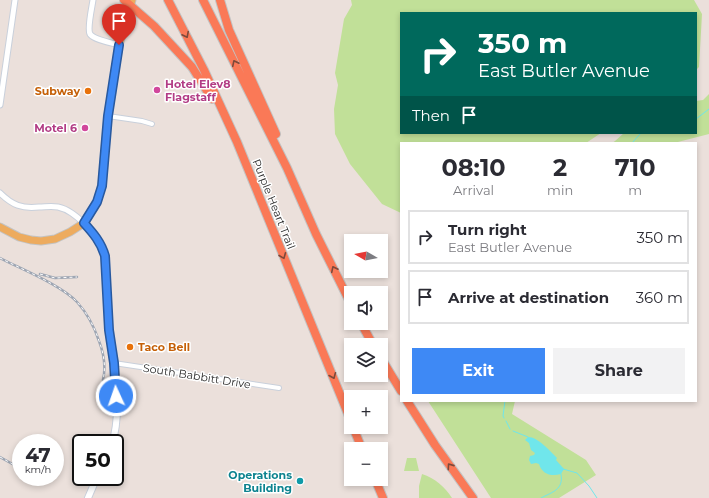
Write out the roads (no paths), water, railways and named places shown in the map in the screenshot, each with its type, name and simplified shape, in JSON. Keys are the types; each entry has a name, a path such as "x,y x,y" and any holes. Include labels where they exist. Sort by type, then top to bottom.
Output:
{"highway":[{"name":"Purple Heart Trail","path":"168,0 207,77 237,142 296,291 344,404"},
{"path":"203,0 287,168 313,227 344,290"},
{"path":"220,0 228,30 285,155 287,168"},
{"path":"129,2 154,26 198,74 225,125 265,216 270,224"},
{"path":"388,370 400,390"},
{"path":"408,402 473,498"},
{"path":"378,486 383,498"}],"main road":[{"path":"0,227 19,237 41,241 55,239 84,223 97,202 102,186 108,116 119,45 129,2"},
{"path":"84,223 98,240 105,256 109,330 114,363 117,417 114,434"},
{"path":"88,498 93,486"}],"street":[{"path":"0,105 15,0"},
{"path":"93,0 89,29 90,34 94,38 119,45"},
{"path":"108,116 152,124"},
{"path":"0,194 9,202 22,208 49,206 63,208 73,213 84,223"},
{"name":"South Babbitt Drive","path":"114,363 279,388"}],"water":[{"path":"528,437 536,439 557,458 556,460 564,469 561,474 547,474 542,470 539,464 531,464 529,460 530,456 534,455 535,453 531,450 529,443 525,440"}],"waterway":[{"path":"697,118 709,109"},
{"path":"633,142 640,134"},
{"path":"504,418 505,402"},
{"path":"506,421 510,429"},
{"path":"513,431 528,437"},
{"path":"563,469 577,473 589,486 597,498"},
{"path":"541,498 559,487 561,484 561,474"}],"railway":[{"path":"0,258 61,290 81,306 87,315 101,346 104,365 103,380"},
{"path":"40,274 55,278 77,277"},
{"path":"0,457 12,464"}],"place":[{"name":"Hotel Elev8 Flagstaff","path":"157,90"},
{"name":"Subway","path":"88,91"},
{"name":"Motel 6","path":"85,128"},
{"name":"Taco Bell","path":"130,347"},
{"name":"Operations Building","path":"300,481"}]}
